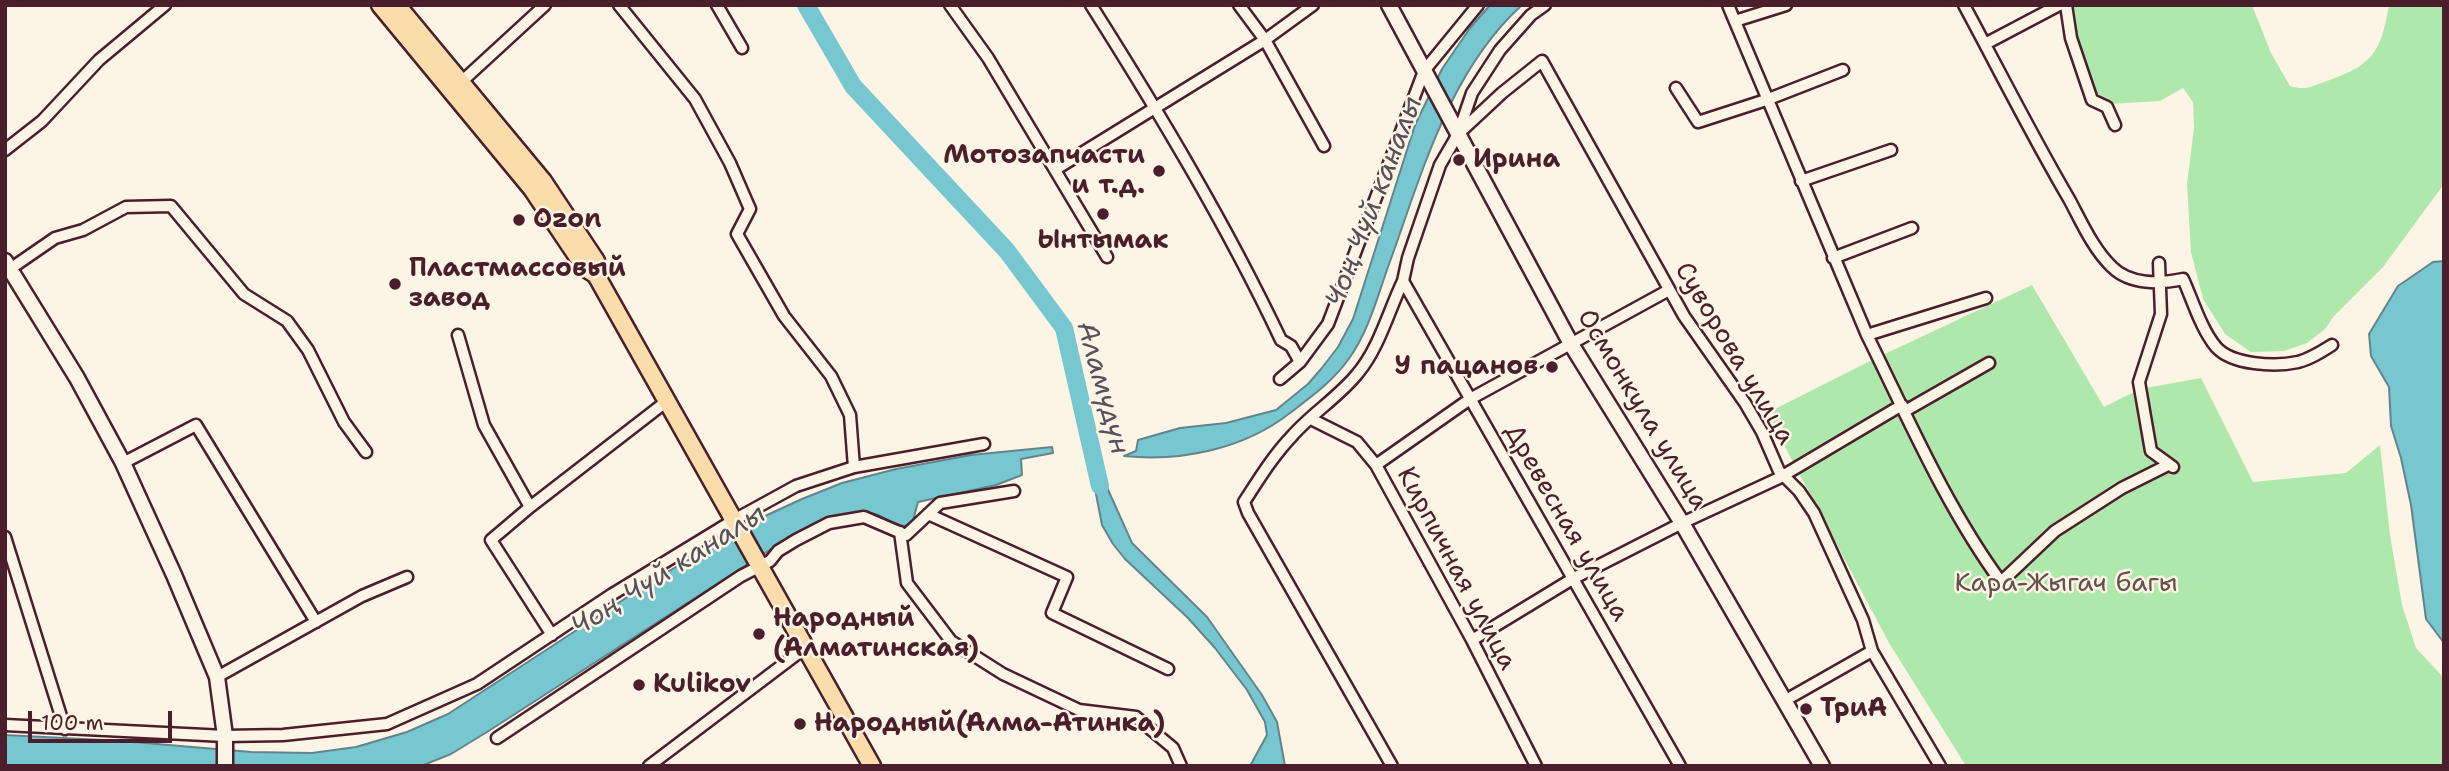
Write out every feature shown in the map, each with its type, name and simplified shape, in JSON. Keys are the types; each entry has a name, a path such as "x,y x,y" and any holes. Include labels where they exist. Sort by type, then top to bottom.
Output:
{"main road":[{"path":"380,5 456,86"},
{"path":"397,5 532,189 585,268 596,275 872,766"}],"street":[{"path":"5,150 42,121 99,60 164,5"},
{"path":"456,86 545,5"},
{"path":"619,5 695,99 730,163 750,209 737,234 784,316 836,385 850,415 854,467"},
{"path":"718,5 742,48"},
{"path":"950,5 988,58 1107,257"},
{"path":"1091,5 1155,106 1244,261 1282,340 1291,346 1300,362"},
{"path":"1239,5 1265,40 1324,146"},
{"path":"1056,169 1265,40 1313,5"},
{"name":"Осмонкула улица","path":"1389,5 1571,344 1682,523 1822,766"},
{"path":"1280,379 1300,362 1328,324 1426,73 1478,5"},
{"path":"1392,766 1244,502 1292,435 1359,373 1374,349 1403,281 1408,258 1440,165 1472,93 1500,50 1531,15 1545,5"},
{"path":"1728,5 1867,335 1944,488 1985,560 2001,582 2055,531 2122,488 2169,466 2151,451 2139,382 2161,314 2159,263"},
{"path":"1735,21 1786,5"},
{"path":"1964,5 2045,159 2095,245 2112,268 2125,276 2158,284 2183,279 2207,332 2216,347 2230,358 2261,363 2298,362 2332,345"},
{"path":"1985,44 2059,5"},
{"path":"2066,5 2071,38 2092,100 2107,107 2115,125"},
{"name":"Суворова улица","path":"1456,130 1542,61 1669,290 1745,404 1783,475 1814,513 1863,620 1872,651 1940,766"},
{"path":"1675,88 1698,122 1766,100 1843,70"},
{"path":"1801,181 1891,150"},
{"path":"225,766 225,740 217,677 174,575 123,463 77,378 8,265 55,238 83,230 125,207 170,206 244,294 287,321 307,350 344,422 366,452"},
{"path":"1833,258 1912,228"},
{"name":"Древесная улица","path":"1403,281 1679,766"},
{"path":"1376,466 1470,399 1669,290"},
{"path":"1867,335 1986,298"},
{"path":"458,335 484,425 530,506"},
{"path":"1472,640 1574,578 1783,475 1989,363"},
{"path":"552,635 491,540 530,506 667,401"},
{"name":"Кирпичная улица","path":"1311,419 1357,442 1376,466 1472,640 1536,766"},
{"path":"123,463 196,425 316,622"},
{"path":"5,725 225,740 387,724 477,684 611,595 796,486 854,467 984,444"},
{"path":"497,738 787,545 829,523 864,517 906,535 940,503 1014,491"},
{"path":"928,514 1068,577 1052,613 1168,669"},
{"path":"900,532 907,583 951,640 1003,674 1079,710 1136,717 1173,748 1181,766"},
{"path":"5,537 65,729"},
{"path":"217,677 362,596 407,578"},
{"path":"649,766 805,648"},
{"path":"1784,701 1872,651"}],"green space":[{"path":"2070,5 2252,5 2271,53 2290,86 2305,88 2343,75 2365,62 2378,45 2389,5 2444,5 2444,184 2383,267 2334,316 2325,329 2307,343 2284,351 2251,352 2225,334 2203,299 2191,252 2187,184 2194,128 2193,102 2183,88 2160,101 2109,104 2091,87 2075,42"},
{"name":"Кара-Жыгач багы","path":"2032,285 2104,407 2140,389 2201,378 2253,482 2346,473 2380,445 2390,535 2402,605 2416,648 2444,678 2444,766 1966,766 1889,643 1767,413"}],"water":[{"path":"1490,5 1522,5 1496,32 1474,62 1456,94 1425,162 1367,327 1342,368 1321,389 1290,413 1253,436 1189,455 1124,456 1136,451 1138,440 1180,428 1226,423 1276,410 1308,384 1321,369 1338,347 1353,319 1415,125 1442,69 1470,28"},
{"path":"2444,261 2444,643 2426,619 2411,505 2391,426 2389,387 2371,356 2369,334 2398,286 2433,262"},
{"name":"Чоң Чүй каналы","path":"1052,447 1053,453 1021,459 1022,475 996,485 918,502 912,524 901,526 871,513 816,527 782,542 487,732 451,754 421,766 5,766 5,735 251,752 312,753 356,747 407,732 448,714 655,579 765,516 802,499 842,483 896,469 971,455"},
{"path":"1090,463 1101,463 1105,483 1132,543 1207,617 1262,695 1277,722 1285,766 1250,766 1267,735 1265,722 1247,690 1215,648 1113,544 1102,525"}],"waterway":[{"name":"Аламүдүн","path":"806,5 853,86 1007,251 1064,328 1100,486"}],"place":[{"name":"Ирина","path":"1459,160"},
{"name":"Мотозапчасти и т.д.","path":"1159,171"},
{"name":"Ынтымак","path":"1103,214"},
{"name":"Ozon","path":"519,220"},
{"name":"Пластмассовый завод","path":"395,284"},
{"name":"У пацанов","path":"1552,367"},
{"name":"Народный (Алматинская)","path":"759,634"},
{"name":"Kulikov","path":"639,685"},
{"name":"ТриА","path":"1806,709"},
{"name":"Народный(Алма-Атинка)","path":"800,724"}]}
